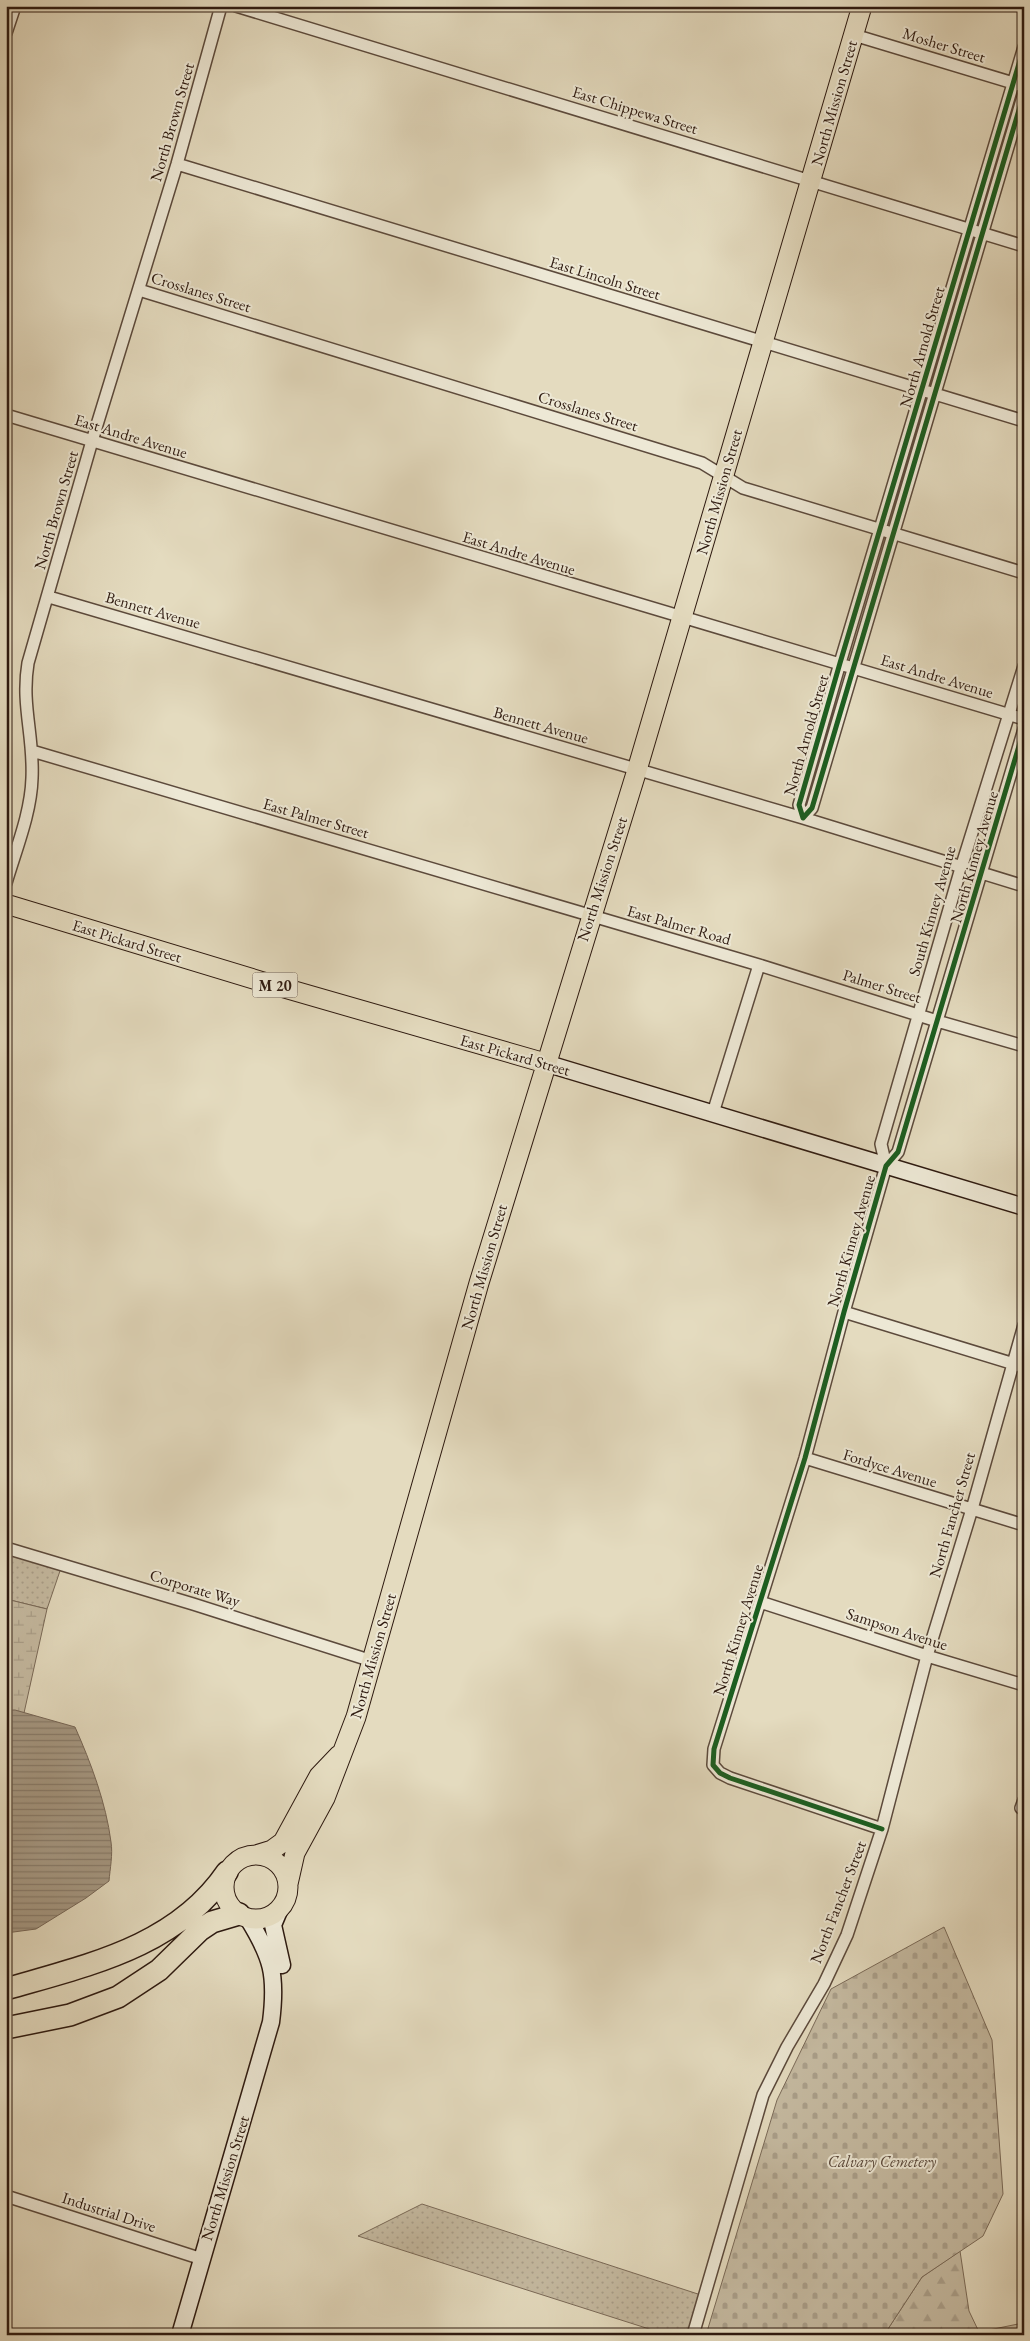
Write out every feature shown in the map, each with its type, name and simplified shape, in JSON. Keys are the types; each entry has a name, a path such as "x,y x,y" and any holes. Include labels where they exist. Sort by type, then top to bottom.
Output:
{"highway":[{"path":"6,1988 120,1954 141,1944 170,1928 196,1909 227,1872"},
{"path":"6,2028 70,2014 118,1997 159,1970 200,1930 212,1922 243,1916"}],"main road":[{"name":"North Mission Street","path":"180,2335 271,2022 283,1992 283,1966 273,1925 286,1895 295,1853 326,1798 341,1752 353,1725 478,1287 590,916 637,770 862,6"},
{"name":"East Pickard Street","path":"6,904 1024,1207"},
{"name":"North Mission Street","path":"271,2022 273,1982 266,1948 243,1916 230,1906 225,1895 224,1884 227,1872 239,1860 272,1850 282,1842 319,1776 341,1752"},
{"path":"256,1855 267,1857 277,1863 284,1872 288,1884"},
{"path":"243,1916 267,1916 281,1906"}],"street":[{"path":"6,33 15,6"},
{"name":"North Brown Street","path":"6,883 28,806 32,780 32,751 25,704 28,663 49,597 92,442 177,164 221,6"},
{"name":"East Chippewa Street","path":"236,6 1024,246"},
{"name":"Mosher Street","path":"854,35 1018,85"},
{"name":"North Arnold Street","path":"803,818 799,805 969,229 1018,85 1024,47"},
{"name":"North Arnold Street","path":"803,818 812,808 1024,93"},
{"name":"East Lincoln Street","path":"177,164 935,396 1024,421"},
{"name":"Crosslanes Street","path":"139,290 702,463 743,488 1024,573"},
{"name":"East Andre Avenue","path":"6,415 1024,719"},
{"name":"Bennett Avenue","path":"49,597 803,818 1024,886"},
{"name":"South Kinney Avenue","path":"886,1166 881,1144 961,868 1024,666"},
{"name":"North Kinney Avenue","path":"882,1829 730,1778 720,1773 713,1765 714,1749 804,1458 886,1166 898,1152 983,873 1024,730"},
{"name":"East Palmer Street","path":"32,751 590,916"},
{"name":"East Palmer Road","path":"590,916 759,965"},
{"path":"713,1113 759,965"},
{"name":"Palmer Street","path":"759,965 937,1021 1024,1046"},
{"path":"844,1312 1024,1367"},
{"name":"North Fancher Street","path":"693,2335 763,2095 787,2047 824,1984 847,1934 882,1829 927,1656 972,1510 1024,1325"},
{"name":"Fordyce Avenue","path":"804,1458 1024,1525"},
{"name":"Corporate Way","path":"6,1548 193,1604 372,1661"},
{"name":"Sampson Avenue","path":"760,1602 1024,1685"},
{"name":"Industrial Drive","path":"6,2196 202,2258"}],"green space":[{"path":"6,1549 62,1565 47,1609 6,1599"},
{"path":"6,1599 47,1609 24,1713 6,1712"},
{"name":"Calvary Cemetery","path":"944,1927 992,2040 1003,2194 983,2236 922,2277 884,2335 706,2335 777,2100 831,1989"},
{"path":"422,2204 704,2296 693,2335 668,2335 358,2236"},
{"path":"960,2251 969,2311 979,2332 1018,2324 1024,2319 1024,2335 884,2335 922,2277"}],"shaded area":[{"path":"6,1710 15,1710 75,1727 102,1798 109,1827 112,1851 109,1881 86,1898 36,1929 6,1933"}],"cycle path":[{"path":"1024,47 799,805 803,818 812,808 1024,93"},
{"path":"882,1829 730,1778 720,1773 713,1765 714,1749 805,1458 886,1166 898,1152 1024,729"}]}
